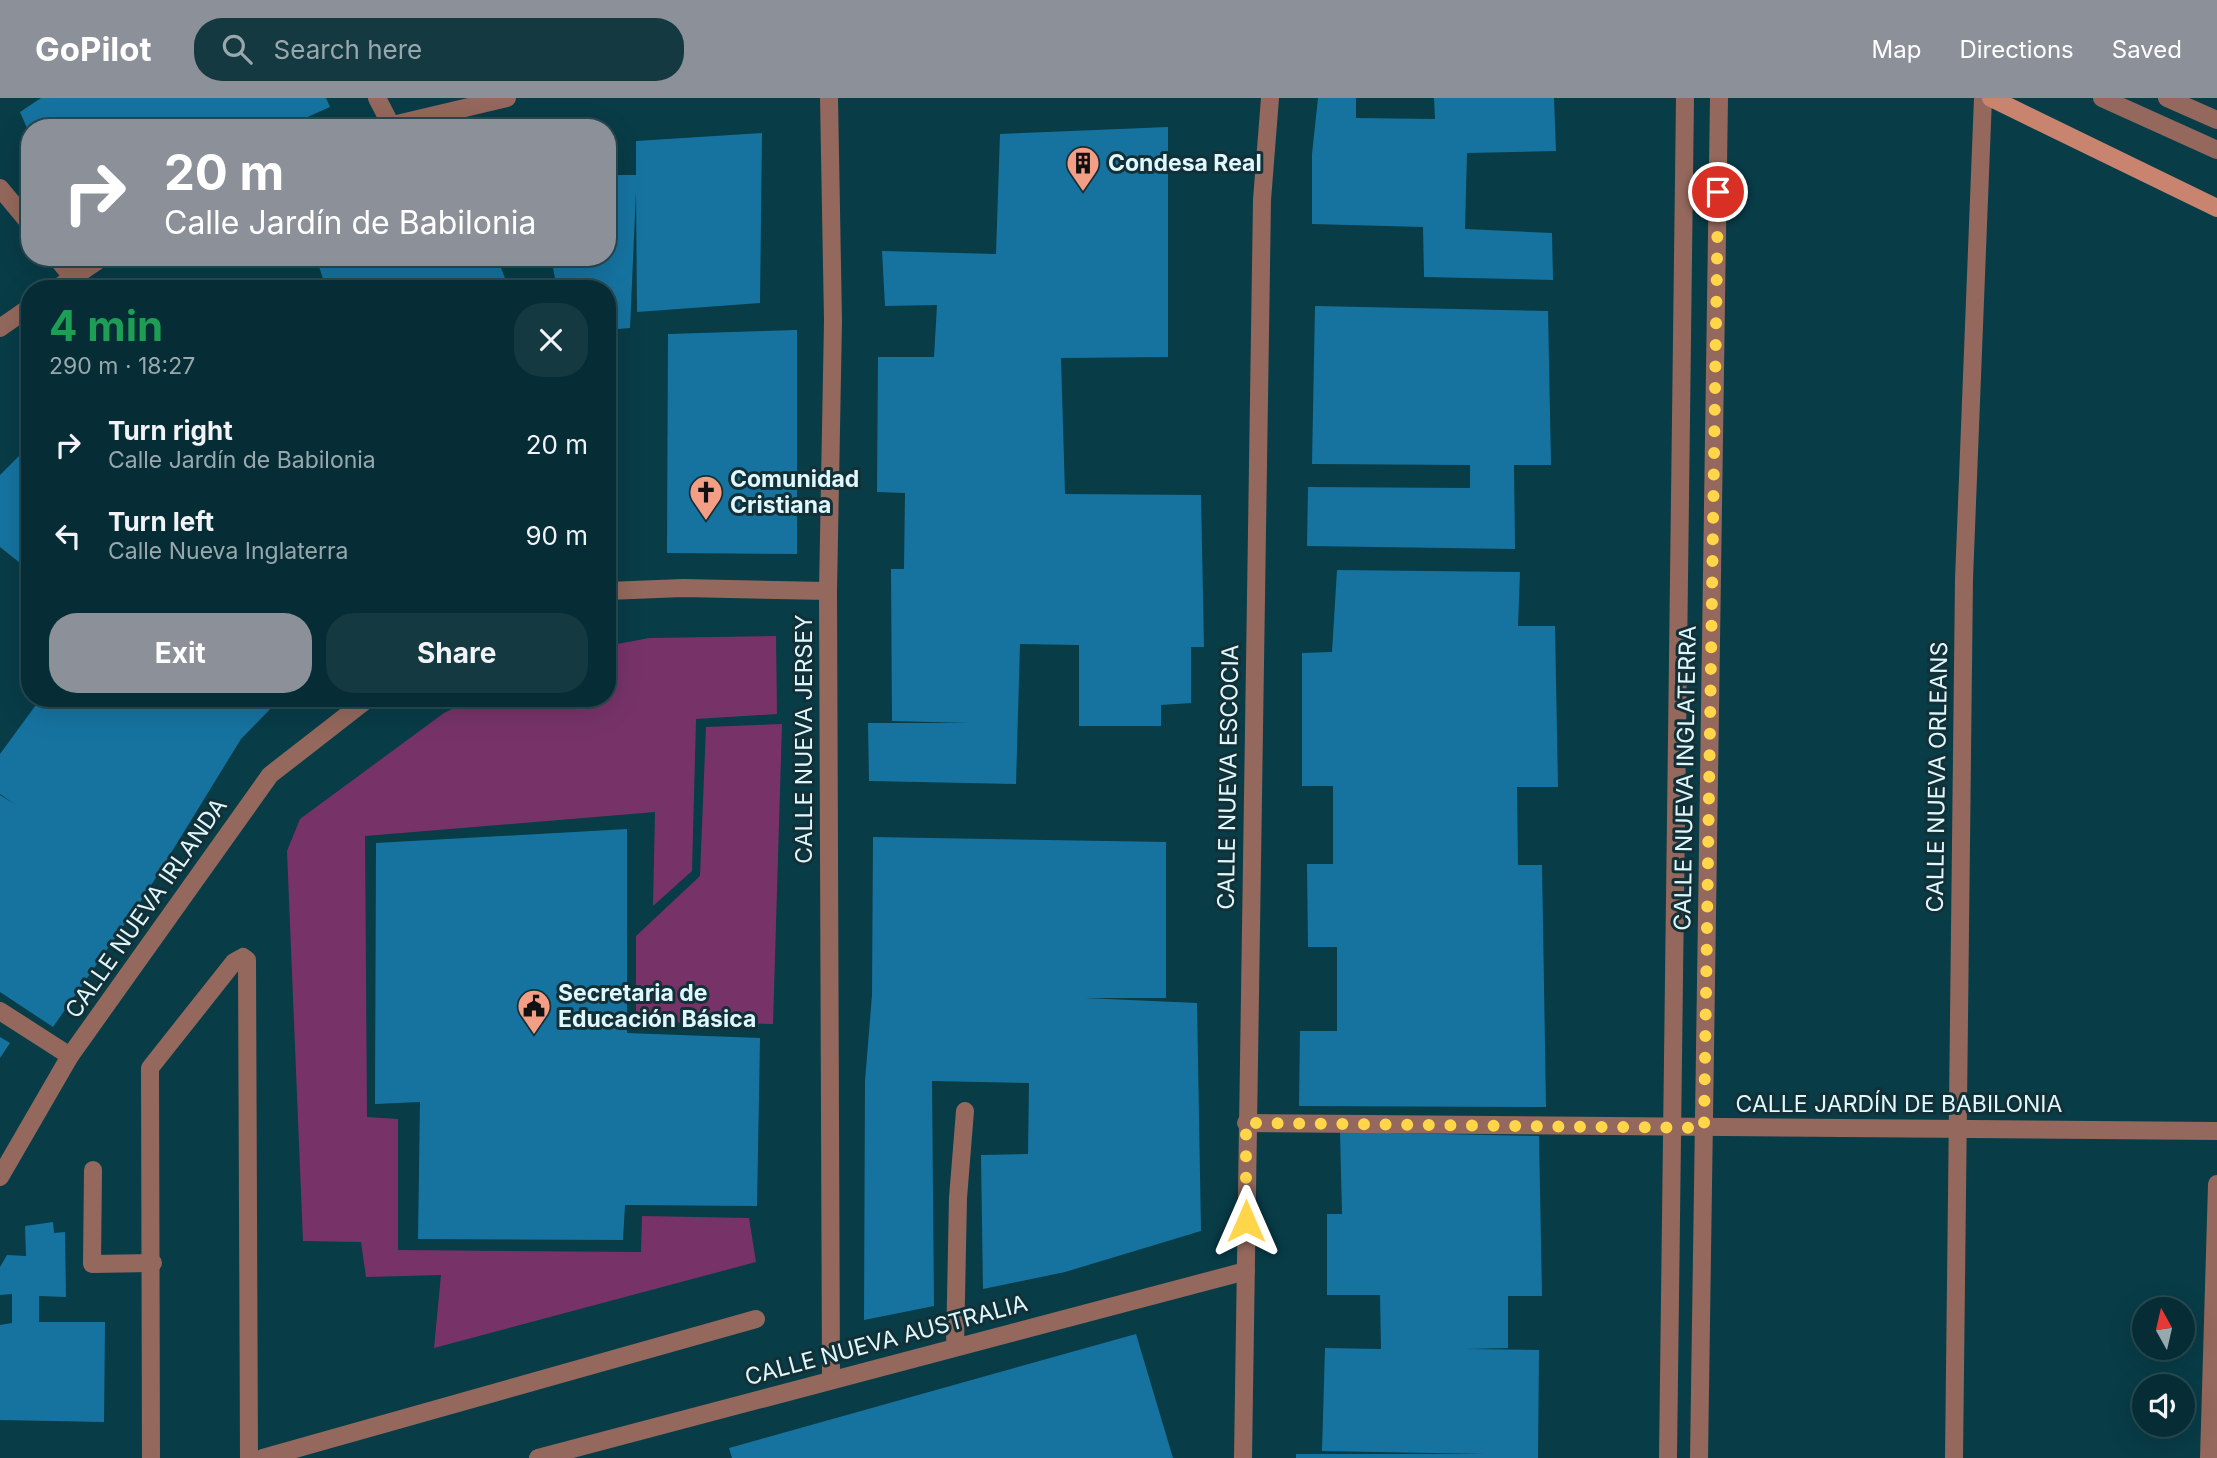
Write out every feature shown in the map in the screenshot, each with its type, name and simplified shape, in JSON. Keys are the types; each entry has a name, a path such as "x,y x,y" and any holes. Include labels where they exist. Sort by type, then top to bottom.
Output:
{"main road":[{"path":"1991,98 2217,208"}],"street":[{"path":"377,98 383,119"},
{"path":"416,119 508,98"},
{"name":"CALLE NUEVA JERSEY","path":"829,98 833,321 828,591 831,1380"},
{"name":"CALLE NUEVA ESCOCIA","path":"1243,1458 1262,200 1270,98"},
{"name":"CALLE NUEVA INGLATERRA","path":"1668,1458 1670,1128 1681,550 1685,98"},
{"name":"CALLE NUEVA INGLATERRA","path":"1699,1458 1719,98"},
{"name":"CALLE NUEVA ORLEANS","path":"1954,1458 1964,579 1983,98"},
{"path":"2102,98 2217,150"},
{"path":"2167,98 2217,120"},
{"path":"0,188 21,213"},
{"path":"63,266 73,278"},
{"path":"70,280 90,266"},
{"path":"0,328 21,313"},
{"path":"616,591 683,588 828,591"},
{"name":"CALLE NUEVA IRLANDA","path":"0,1177 70,1056 270,775 357,707"},
{"path":"151,1458 152,1063 234,962 246,957 249,1458"},
{"path":"0,1011 70,1056"},
{"path":"955,1347 958,1198 965,1111"},
{"name":"CALLE JARDÍN DE BABILONIA","path":"1246,1123 2217,1131"},
{"path":"93,1170 92,1264 153,1263"},
{"path":"2209,1458 2217,1184"},
{"name":"CALLE NUEVA AUSTRALIA","path":"538,1458 1246,1271"},
{"path":"263,1458 756,1319"}],"shaded area":[{"path":"776,636 777,714 696,719 692,871 653,906 655,812 365,836 367,1117 398,1119 398,1250 641,1252 642,1216 749,1218 756,1262 434,1348 441,1275 366,1277 361,1242 303,1241 287,851 300,819 444,713 456,707 616,707 616,644 649,638"},
{"path":"782,724 773,1024 636,1022 636,936 700,876 706,727"}],"building":[{"path":"41,98 326,98 330,107 303,119 23,119 20,112"},
{"path":"1318,98 1356,98 1356,118 1435,119 1434,98 1554,98 1556,151 1467,153 1465,229 1552,233 1553,280 1424,277 1423,227 1312,224 1312,154"},
{"path":"1168,127 1168,357 1061,358 1065,494 1201,495 1204,647 1191,647 1191,703 1161,705 1161,726 1079,726 1079,645 1020,644 1016,784 869,781 868,723 968,723 892,721 891,569 904,569 905,493 877,492 878,357 934,357 937,305 885,306 882,251 996,254 1000,134"},
{"path":"762,133 760,303 637,312 636,192 630,328 616,329 616,280 555,280 553,266 616,266 616,175 636,175 636,141"},
{"path":"319,266 500,266 506,280 323,280"},
{"path":"1315,306 1548,311 1551,465 1514,465 1515,549 1307,546 1308,487 1470,488 1470,465 1312,464"},
{"path":"797,330 797,554 667,553 668,334"},
{"path":"21,454 21,564 0,547 0,475"},
{"path":"1337,570 1520,572 1518,626 1555,626 1558,787 1517,787 1518,865 1542,865 1546,1107 1299,1106 1300,1031 1337,1031 1337,947 1308,947 1307,864 1333,864 1333,786 1302,786 1302,653 1332,652"},
{"path":"34,707 272,707 241,739 147,892 53,1027 0,992 0,795 16,805 0,794 0,754"},
{"name":"Secretaria de Educación Básica","path":"627,829 627,1033 760,1038 757,1206 625,1205 623,1240 418,1239 420,1102 375,1104 376,843"},
{"path":"873,837 1166,842 1166,998 1085,998 1197,1003 1201,1231 1065,1272 983,1289 981,1155 1028,1154 1029,1083 932,1081 934,1306 864,1320 865,1081 872,995"},
{"path":"0,1037 10,1043 0,1058"},
{"path":"1340,1132 1539,1136 1542,1296 1508,1296 1508,1348 1466,1349 1539,1350 1538,1458 1296,1458 1296,1454 1485,1454 1322,1451 1325,1348 1381,1349 1380,1295 1327,1295 1327,1214 1342,1214"},
{"path":"53,1222 54,1233 65,1232 66,1297 39,1296 39,1322 105,1322 104,1422 0,1420 0,1325 12,1323 12,1294 0,1295 0,1267 7,1255 26,1256 25,1226"},
{"path":"1136,1334 1173,1458 732,1458 729,1448"}],"place":[{"name":"Condesa Real","path":"1083,193"},
{"name":"Comunidad Cristiana","path":"706,522"},
{"name":"Secretaria de Educación Básica","path":"534,1036"}],"route":[{"path":"1246,1221 1246,1123 1704,1128 1718,192"}]}
